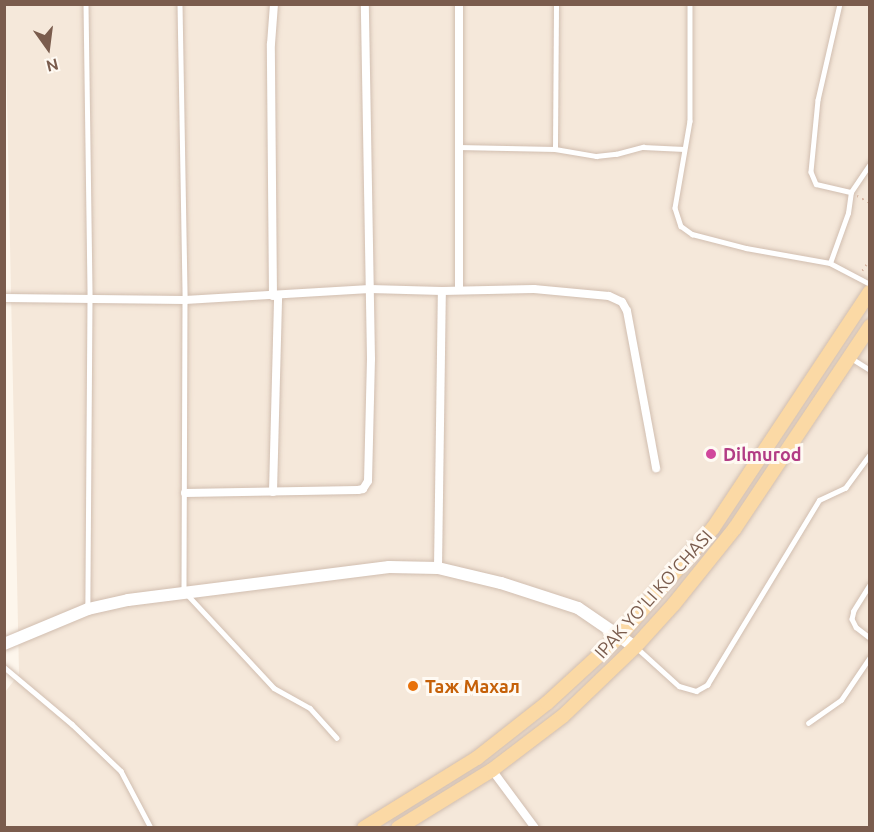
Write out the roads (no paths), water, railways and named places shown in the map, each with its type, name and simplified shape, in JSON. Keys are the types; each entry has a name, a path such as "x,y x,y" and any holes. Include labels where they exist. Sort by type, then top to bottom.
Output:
{"main road":[{"name":"IPAK YO'LI KO'CHASI","path":"364,828 477,758 547,703 620,636 713,528 870,292"},
{"name":"IPAK YO'LI KO'CHASI","path":"398,828 492,770 563,716 634,647 674,604 735,528 870,326"},
{"path":"4,644 88,609 184,591 389,567 438,568 501,583 578,608 634,647"}],"street":[{"path":"273,492 275,296 271,44 274,4"},
{"path":"185,493 358,490 366,486 369,476 371,424 365,4"},
{"path":"459,4 459,290"},
{"path":"4,298 185,300 275,296 370,288 442,291 570,291 609,296 622,302 629,320 656,468"},
{"path":"438,568 442,291"},
{"path":"492,770 535,828"}],"lane":[{"path":"86,4 90,299 88,609"},
{"path":"180,4 185,300 184,591 274,688 310,708 337,738"},
{"path":"555,149 556,4"},
{"path":"690,4 690,121 675,208 681,226 686,230 746,248 830,263 870,284"},
{"path":"840,4 818,99 811,172 816,184 851,192"},
{"path":"458,147 555,149 596,156 643,147 684,149"},
{"path":"830,263 848,213 851,192 870,164"},
{"path":"849,357 870,370"},
{"path":"634,647 679,686 696,691 707,685 819,500 845,488 870,454"},
{"path":"870,585 854,611 852,619 856,627 870,638"},
{"path":"808,723 841,700 870,657"},
{"path":"4,666 72,724 121,771 151,828"}],"place":[{"name":"Dilmurod","path":"711,454"},
{"name":"Таж Махал","path":"413,686"}]}
